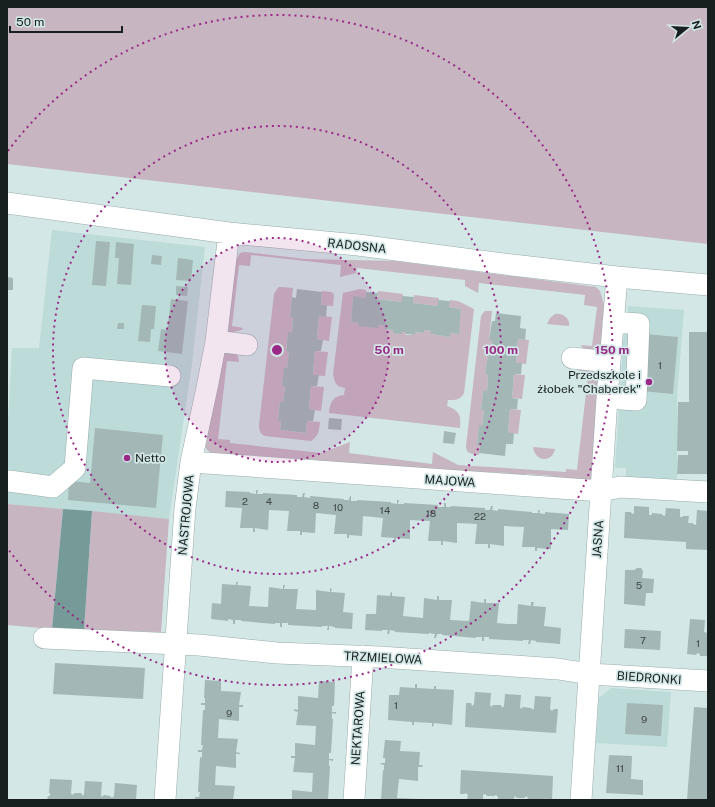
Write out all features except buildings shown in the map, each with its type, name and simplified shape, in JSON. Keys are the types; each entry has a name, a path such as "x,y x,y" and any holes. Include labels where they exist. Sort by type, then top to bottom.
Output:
{"street":[{"name":"RADOSNA","path":"7,203 229,233 396,250 617,277 708,285"},
{"name":"NASTROJOWA","path":"165,800 185,508 191,462 216,340 229,233"},
{"name":"JASNA","path":"581,800 617,277"},
{"path":"608,398 636,400 639,324 613,322"},
{"path":"216,340 247,345"},
{"path":"572,358 610,362"},
{"path":"9,482 53,487 76,468 83,368 170,376"},
{"name":"MAJOWA","path":"191,462 602,491 620,486 708,492"},
{"name":"TRZMIELOWA","path":"44,638 199,645 277,653 363,656 558,669 590,674"},
{"name":"NEKTAROWA","path":"354,800 363,656"},
{"name":"BIEDRONKI","path":"590,674 708,682"}],"shaded area":[{"path":"7,7 708,7 708,244 7,164"},
{"path":"52,230 205,247 192,364 169,519 7,504 7,441 12,348 39,348"},
{"path":"245,252 305,259 395,261 596,287 600,291 604,304 602,348 597,350 583,349 581,345 592,346 597,307 584,305 585,295 479,283 478,293 465,286 465,280 357,268 356,273 340,277 341,265 251,255 250,266 239,265 232,326 243,328 242,330 228,333 236,260 240,253"},
{"path":"279,287 293,288 290,316 293,317 292,332 288,332 286,351 289,351 287,368 285,367 282,386 285,387 283,402 280,402 278,421 281,421 280,430 306,433 307,421 320,422 317,435 311,441 265,436 259,429 274,294"},
{"path":"360,289 366,290 366,298 353,297 351,322 359,323 358,326 385,326 385,329 393,330 402,334 402,332 406,332 406,335 414,335 415,332 423,333 424,330 431,331 431,334 450,337 450,333 458,334 461,309 449,307 450,300 458,301 474,309 464,393 455,400 448,400 447,406 459,414 460,428 329,413 333,400 344,395 345,388 336,384 333,374 343,293"},
{"path":"322,291 331,292 334,294 333,306 321,305"},
{"path":"378,291 403,294 402,302 377,299"},
{"path":"414,295 439,298 438,306 413,303"},
{"path":"628,306 684,310 677,397 677,481 626,479 626,468 615,468 624,329 627,329"},
{"path":"485,311 492,311 489,340 492,340 490,356 488,356 485,374 488,375 487,391 483,391 481,410 484,410 482,426 479,426 477,444 480,445 479,455 468,452 466,446 481,316"},
{"path":"555,314 561,314 567,318 569,326 547,324 550,318"},
{"path":"319,316 332,317 329,341 317,339"},
{"path":"518,339 529,340 526,364 516,363"},
{"path":"225,351 234,353 238,356 239,362 227,361 218,439 230,440 230,443 321,453 350,442 349,453 432,464 433,452 458,465 566,472 566,469 577,470 588,376 577,374 580,369 599,368 592,477 590,480 556,480 553,476 526,474 521,479 514,478 509,473 482,472 477,475 321,465 318,460 291,458 285,463 274,457 248,455 242,459 211,453 205,446"},
{"path":"315,351 328,352 325,376 313,375"},
{"path":"514,374 525,375 522,399 512,398"},
{"path":"311,386 324,387 321,411 309,409"},
{"path":"510,409 521,410 518,434 508,433"},
{"path":"533,447 555,449 550,457 543,459 536,455"},
{"path":"7,504 63,509 52,629 7,625"},
{"path":"63,509 92,511 84,630 52,629"},
{"path":"92,511 169,519 161,632 84,630"},
{"path":"611,688 671,692 667,747 596,743 599,698"}],"place":[{"name":"Przedszkole i żłobek \"Chaberek\"","path":"649,382"},
{"name":"Netto","path":"127,458"}]}
